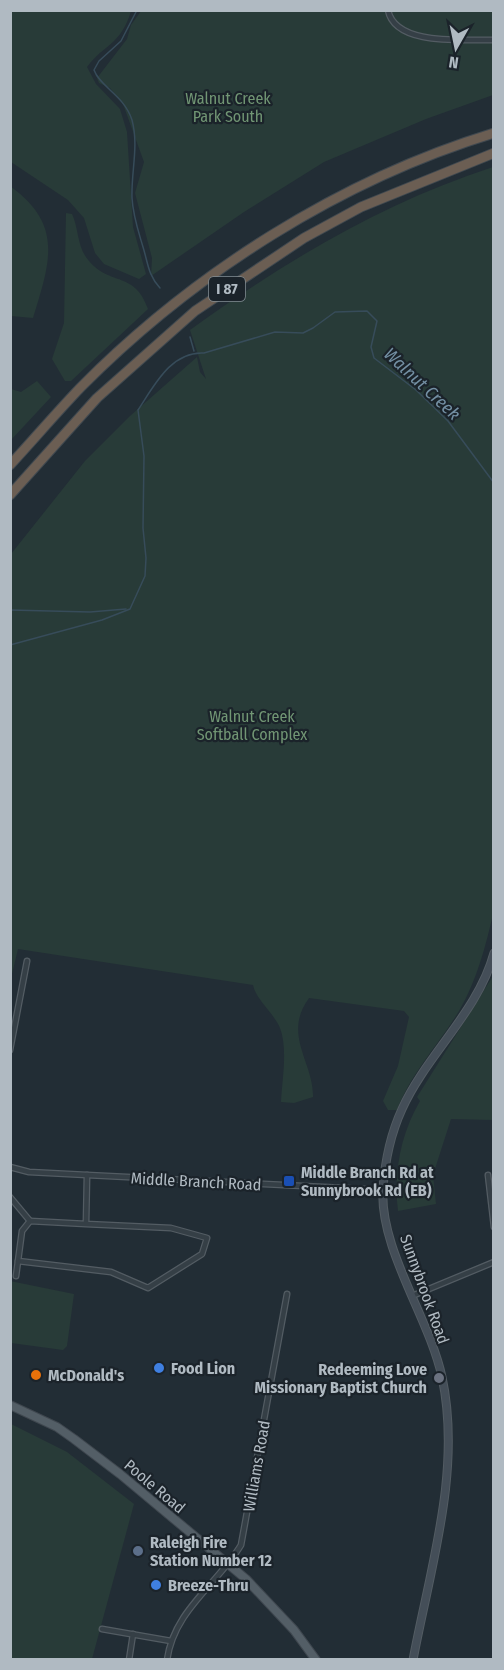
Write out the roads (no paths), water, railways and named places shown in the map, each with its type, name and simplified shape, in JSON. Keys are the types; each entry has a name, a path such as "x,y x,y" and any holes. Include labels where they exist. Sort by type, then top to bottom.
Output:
{"highway":[{"name":"I 87","path":"10,465 82,387 122,350 169,309 254,248 296,221 366,185 418,161 494,133"},
{"name":"I 87","path":"10,495 97,398 195,311 304,238 361,207 494,153"}],"main road":[{"name":"Sunnybrook Road","path":"413,1659 445,1491 447,1406 442,1376 393,1246 383,1190 387,1160 402,1108 466,1011 494,953"},
{"name":"Poole Road","path":"10,1405 57,1427 84,1446 230,1564 294,1630 316,1659"}],"street":[{"path":"388,10 389,17 406,33 426,38 494,40"},
{"path":"10,1050 27,961"},
{"name":"Middle Branch Road","path":"10,1167 29,1172 383,1190"},
{"path":"86,1224 87,1175"},
{"path":"488,1176 494,1227"},
{"path":"10,1197 30,1221 171,1228 207,1238 202,1254 148,1288 111,1272 18,1261"},
{"path":"16,1276 22,1231 30,1221"},
{"path":"412,1296 494,1262"},
{"name":"Williams Road","path":"230,1564 241,1545 287,1294"},
{"path":"167,1659 177,1627 212,1581 230,1564"},
{"path":"102,1629 171,1641"},
{"path":"129,1659 134,1635"}],"waterway":[{"name":"Walnut Creek","path":"137,10 121,41 99,61 94,70 101,81 124,104 132,120 135,140 133,211 149,269 160,288"},
{"name":"Walnut Creek","path":"10,645 102,620 130,609 145,576 146,558 143,528 144,456 138,410 165,372 173,364 192,354 204,353 275,332 303,333 335,312 367,311 377,321 371,347 374,358 416,390 448,421 494,483"},
{"name":"Walnut Creek","path":"190,337 194,351"},
{"path":"10,610 90,612 126,609"}],"place":[{"name":"Middle Branch Rd at Sunnybrook Rd (EB)","path":"289,1181"},
{"name":"Food Lion","path":"159,1368"},
{"name":"McDonald's","path":"36,1375"},
{"name":"Redeeming Love Missionary Baptist Church","path":"439,1378"},
{"name":"Raleigh Fire Station Number 12","path":"138,1551"},
{"name":"Breeze-Thru","path":"156,1585"}],"park label":[{"name":"Walnut Creek Park South","path":"228,107"},
{"name":"Walnut Creek Softball Complex","path":"252,725"}]}
